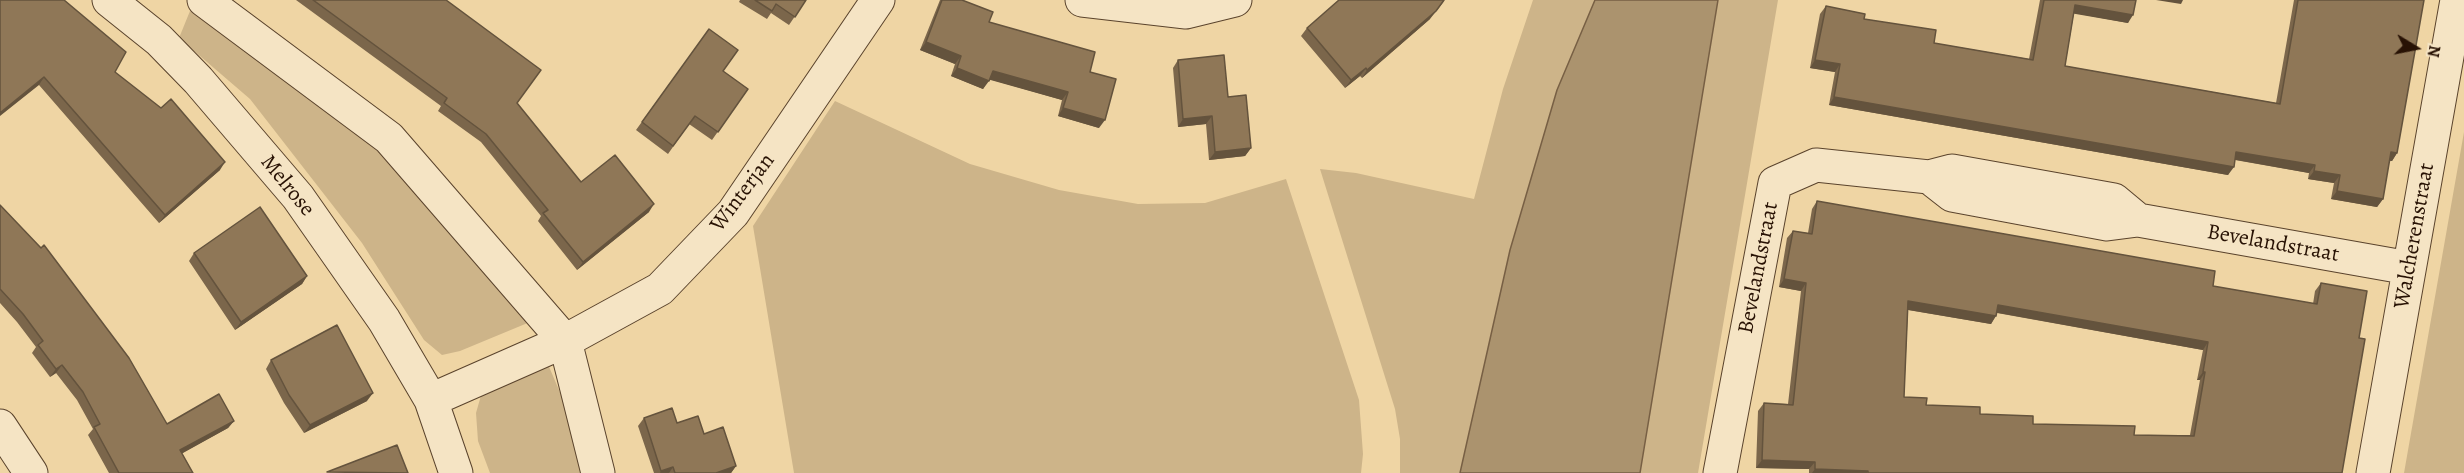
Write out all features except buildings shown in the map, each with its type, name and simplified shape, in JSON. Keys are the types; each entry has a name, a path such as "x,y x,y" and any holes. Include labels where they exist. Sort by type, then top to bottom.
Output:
{"street":[{"name":"Melrose","path":"109,0 159,40 198,80 298,197 384,320 431,400 456,473"},
{"path":"204,0 390,138 565,341 598,473"},
{"name":"Winterjan","path":"565,341 660,289 733,213 878,0"},
{"path":"1082,0 1186,12 1235,0"},
{"name":"Walcherenstraat","path":"2373,473 2457,0"},
{"name":"Bevelandstraat","path":"1720,473 1775,183 1816,165 1929,177 1952,171 2114,200 2138,220 2409,268"},
{"path":"431,400 565,341"},
{"path":"0,426 32,473"}],"shaded area":[{"path":"1533,0 1595,0 1557,90 1510,250 1460,473 1400,473 1400,439 1395,409 1320,169 1356,173 1474,199 1503,89"},
{"path":"1595,0 1718,0 1640,473 1460,473 1510,250 1557,90"},
{"path":"1718,0 1778,0 1698,473 1640,473"},
{"path":"190,11 369,142 450,224 530,322 460,351 442,355 424,340 362,243 250,99 179,38"},
{"path":"835,101 970,164 1059,190 1138,204 1205,203 1286,179 1359,400 1363,454 1361,473 794,473 753,226"},
{"path":"2464,132 2464,473 2404,473"},
{"path":"547,362 571,418 583,473 490,473 478,441 476,413 482,392"}]}
